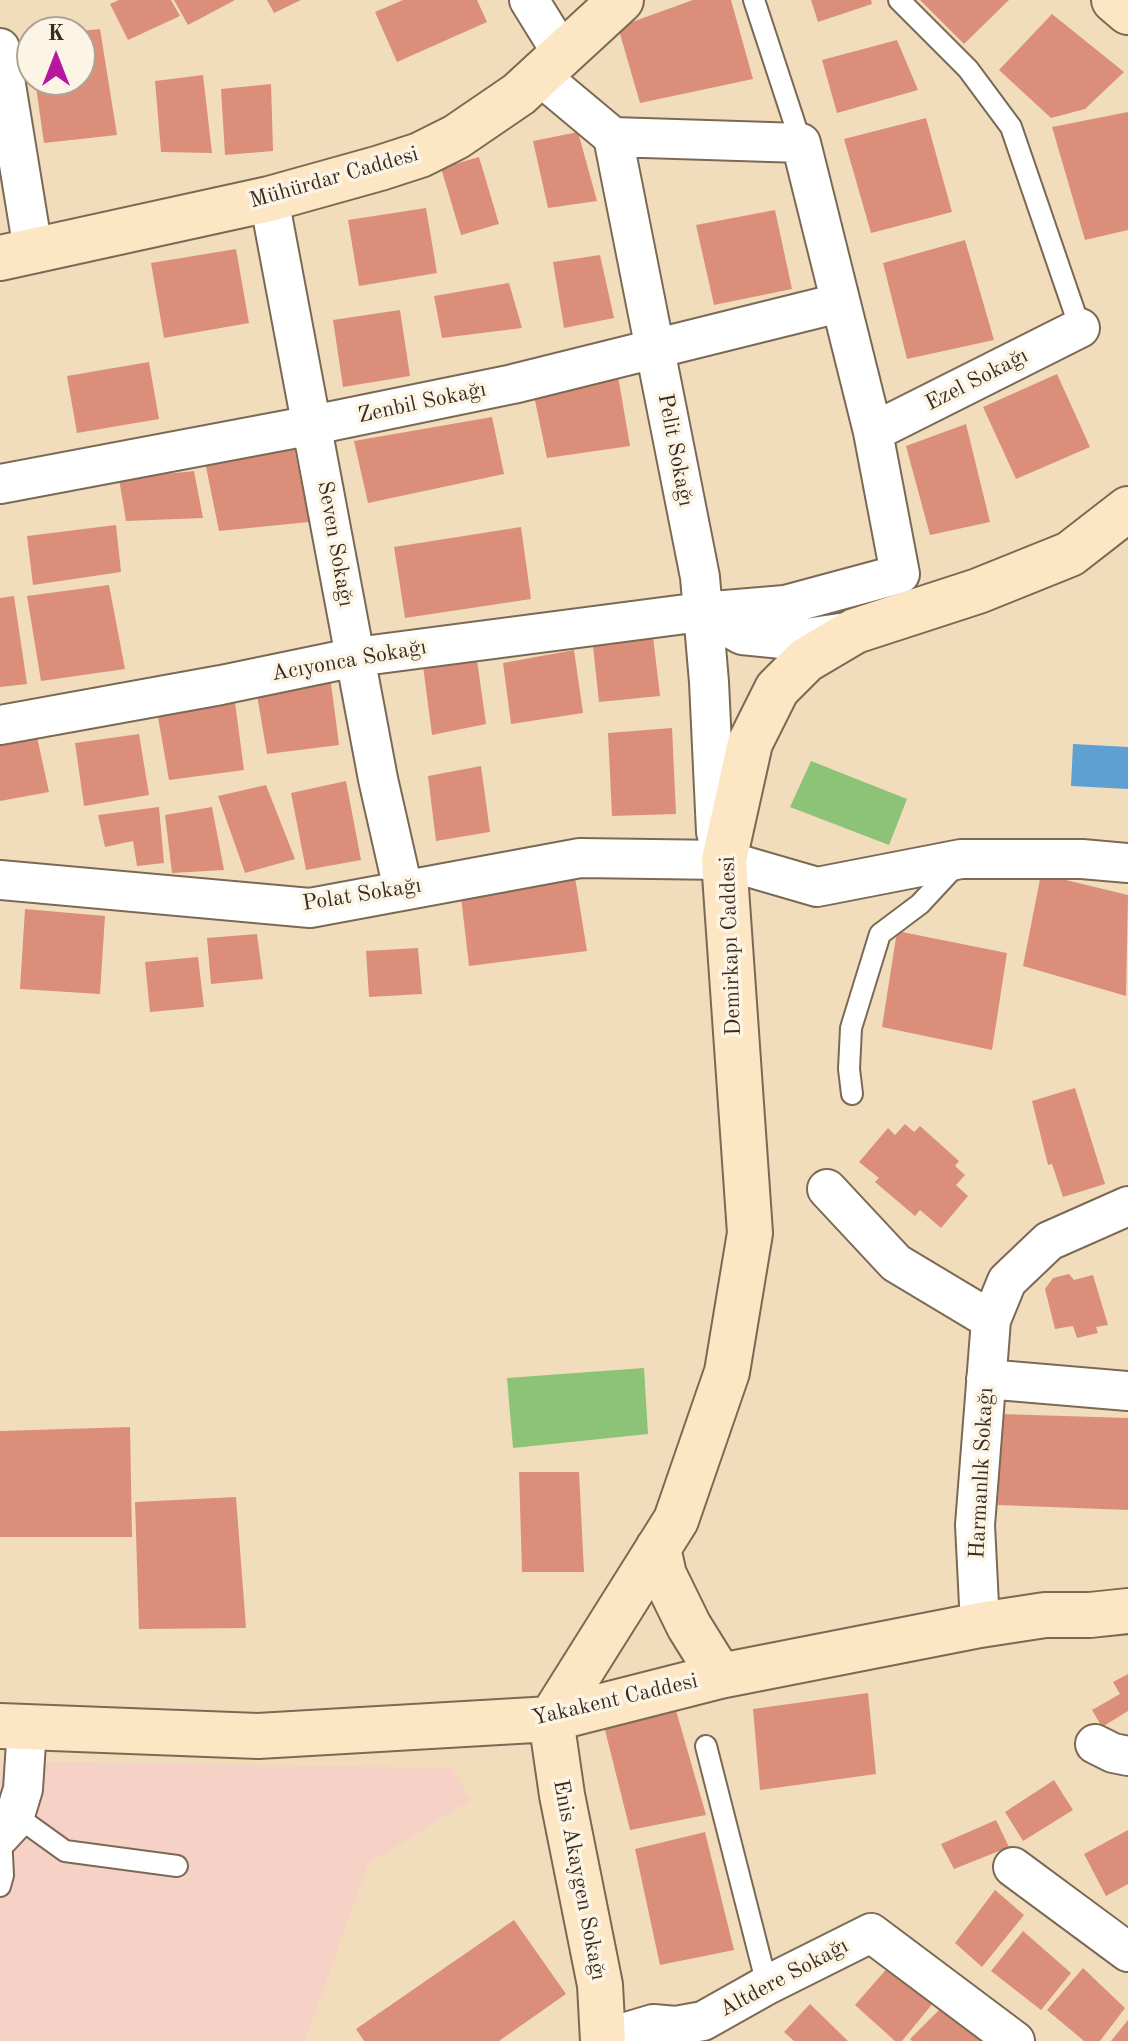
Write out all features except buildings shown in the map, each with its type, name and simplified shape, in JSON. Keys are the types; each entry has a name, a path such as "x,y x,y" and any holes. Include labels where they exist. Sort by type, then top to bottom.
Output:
{"street":[{"path":"529,0 552,65 613,137 801,143 873,432"},
{"name":"Mühürdar Caddesi","path":"17,254 269,199 420,155 488,117 552,65 621,0"},
{"path":"1114,0 1128,12"},
{"path":"0,48 17,254"},
{"name":"Pelit Sokağı","path":"613,137 700,577 709,682 716,832 724,860"},
{"name":"Seven Sokağı","path":"269,199 378,779 403,889"},
{"name":"Zenbil Sokağı","path":"0,484 513,384 839,303"},
{"name":"Ezel Sokağı","path":"873,432 1080,328"},
{"name":"Acıyonca Sokağı","path":"0,725 356,657 701,612 785,605 900,574 873,432"},
{"name":"Demirkapı Caddesi","path":"551,1719 676,1520 727,1372 750,1233 724,860 750,743 777,689 806,660 855,631 978,591 1070,554 1128,509"},
{"path":"701,612 742,635 792,640 855,631"},
{"name":"Polat Sokağı","path":"0,880 310,908 580,858 724,860 817,887 961,859 1082,859 1128,863"},
{"path":"827,1189 896,1263 991,1320"},
{"name":"Harmanlık Sokağı","path":"980,1625 975,1525 991,1320 1007,1281 1049,1241 1128,1206"},
{"path":"986,1379 1128,1391"},
{"path":"658,1548 664,1575 689,1626 720,1676"},
{"name":"Yakakent Caddesi","path":"13,1727 258,1736 551,1719 720,1676 980,1625 1045,1615 1128,1611"},
{"name":"Enis Akaygen Sokağı","path":"551,1719 562,1795 600,1985 603,2040"},
{"path":"5,1829 23,1789 13,1727"},
{"path":"1013,1867 1128,1952"},
{"name":"Altdere Sokağı","path":"603,2040 653,2024 676,2026 703,2021 871,1933 1015,2041"},
{"path":"703,2021 736,2041"}],"lane":[{"path":"754,0 801,143"},
{"path":"899,0 968,69 1011,127 1080,328"},
{"path":"852,1094 849,1069 851,1028 880,934 920,904 961,859"},
{"path":"706,1746 767,1985"},
{"path":"0,1886 5,1829 65,1851 177,1866"}],"shaded area":[{"path":"0,1761 452,1768 471,1800 368,1864 305,2041 0,2041"}],"green space":[{"path":"811,761 907,799 889,845 790,807"},
{"path":"644,1368 648,1434 513,1448 507,1378"}],"water":[{"path":"1073,744 1128,747 1128,789 1071,786"}]}
